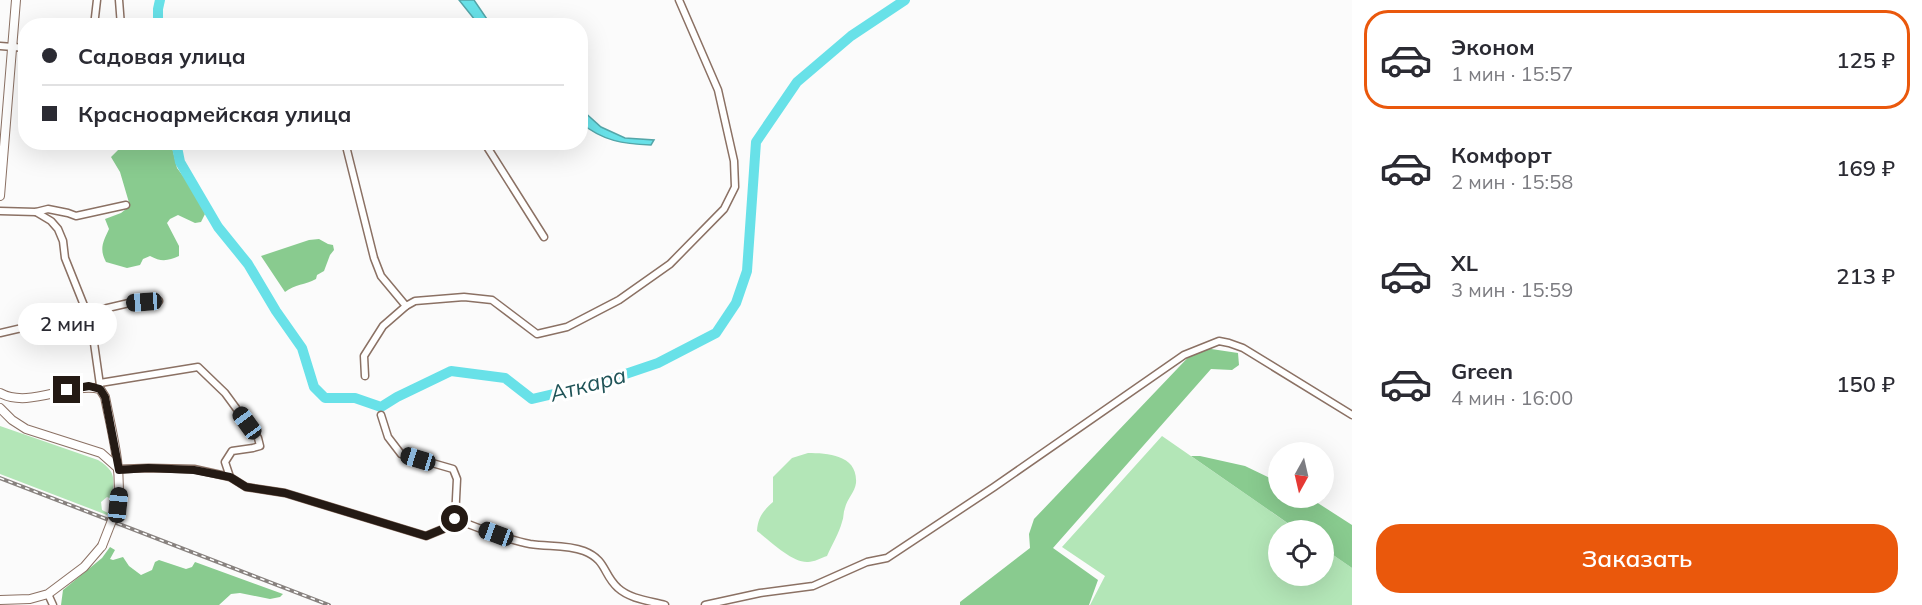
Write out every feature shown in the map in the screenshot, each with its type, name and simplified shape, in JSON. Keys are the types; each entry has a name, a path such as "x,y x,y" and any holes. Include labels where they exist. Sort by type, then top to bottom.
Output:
{"street":[{"path":"0,196 16,0"},
{"path":"95,18 97,0"},
{"path":"119,0 120,18"},
{"path":"365,376 364,356 383,326 415,301 464,297 492,300 537,334 567,327 619,300 670,264 724,209 735,187 734,161 718,90 679,0"},
{"path":"0,46 18,47"},
{"path":"347,150 374,258 381,276 406,306"},
{"path":"489,150 544,237"},
{"path":"0,211 36,212 48,209 76,216 126,205"},
{"path":"0,600 30,599 48,594 84,567 102,546 118,505 120,488 119,470 105,397 100,386 93,336 87,313 65,258 63,241 58,229 51,221 36,212"},
{"path":"0,333 129,303 159,301"},
{"path":"705,605 760,593 813,586 867,562 887,558 1184,355 1219,341 1243,348 1352,415"},
{"path":"0,393 9,398 22,398 198,367 225,393 258,438 260,446 232,451 225,462 230,477"},
{"path":"0,408 26,429 101,453 119,470 148,468 194,470 230,477 246,487 285,493 426,536 443,529 455,519 457,478 453,469 401,454 388,437 381,415"},
{"path":"455,519 517,541 571,547 587,552 600,560 610,581 619,589 631,596 665,605"},
{"path":"48,594 53,605"}],"green space":[{"path":"118,150 173,150 177,168 199,197 205,214 201,222 195,223 178,215 167,223 179,246 179,256 164,260 150,256 143,259 140,265 127,268 106,262 103,246 109,229 105,219 121,213 130,206 120,172 111,157"},
{"path":"319,239 333,245 334,250 324,271 317,275 316,279 285,292 261,256 309,240"},
{"path":"1198,347 1238,353 1239,365 1232,370 1211,369 1053,548 1098,580 1089,605 960,605 960,602 1030,548 1029,534 1034,519"},
{"path":"0,426 104,464 113,476 112,499 107,497 101,502 102,510 108,513 107,515 0,474"},
{"path":"1162,436 1283,520 1268,520 1268,586 1334,586 1334,556 1352,568 1352,605 1090,605 1105,576 1062,547"},
{"path":"808,453 833,455 847,461 852,466 856,483 827,556 808,562 788,555 757,531 762,515 773,502 773,477 792,458"},
{"path":"1191,456 1245,466 1268,477 1268,508 1326,508 1352,525 1352,568 1334,556 1334,520 1283,520"},
{"path":"110,547 115,550 110,559 123,557 129,566 141,575 152,570 155,562 159,560 186,569 192,567 195,562 283,594 270,599 240,593 231,594 219,605 61,605 63,590 102,558"}],"water":[{"path":"459,0 474,0 486,18 473,18"},
{"path":"588,115 601,127 625,138 654,140 651,145 622,142 605,138 589,129"}],"waterway":[{"name":"Аткара","path":"158,18 160,0"},
{"name":"Аткара","path":"178,150 180,162 218,227 248,264 276,311 302,348 314,387 325,398 355,398 381,407 451,371 505,378 532,399 596,384 658,363 716,333 736,303 747,271 756,142 797,82 851,36 905,0"}],"railway":[{"path":"0,478 329,605"}],"route":[{"path":"67,390 89,386 100,389 105,397 119,470 148,468 194,470 230,477 246,487 285,493 426,536 443,529 455,519"}]}
